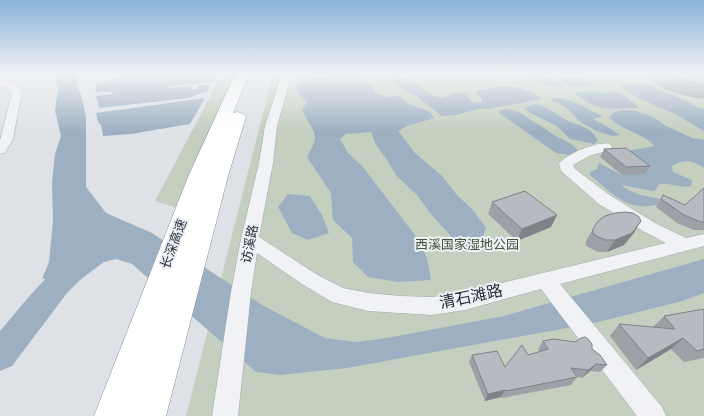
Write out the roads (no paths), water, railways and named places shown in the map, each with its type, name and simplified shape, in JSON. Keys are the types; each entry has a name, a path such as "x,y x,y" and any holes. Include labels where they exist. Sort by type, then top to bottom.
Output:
{"highway":[{"name":"长深高速","path":"148,416 170,342 198,177 234,93"},
{"name":"长深高速","path":"112,416 148,318 218,176 246,93"}],"street":[{"path":"0,150 8,139 17,93"},
{"name":"访溪路","path":"225,416 241,292 250,239 272,126 281,93"},
{"path":"605,147 591,150 573,159 566,164 568,170 605,200 649,227 685,245"},
{"name":"清石滩路","path":"250,239 309,279 339,296 368,302 432,306 465,300 704,240"},
{"path":"545,280 653,416"}],"water":[{"path":"57,93 80,93 86,116 86,187 106,213 152,233 262,305 325,338 356,342 387,338 504,316 704,259 704,293 682,301 594,323 347,368 280,375 256,372 132,264 116,259 104,262 77,282 57,278 42,279 49,262 53,221 52,183 55,154 61,136 55,111"},
{"path":"201,93 188,98 99,108 96,96 112,94"},
{"path":"298,93 376,93 386,97 399,96 411,105 430,112 434,118 407,126 398,131 415,153 441,175 457,195 473,210 486,228 479,247 461,247 430,213 417,195 396,175 376,145 371,132 346,134 340,139 348,153 362,166 415,235 427,258 431,280 397,282 368,277 353,262 352,238 333,220 331,193 307,157 312,149 315,137 312,128 302,110 307,102"},
{"path":"412,93 429,93 442,98 453,93 464,93 472,102 482,103 482,99 476,93 533,93 542,99 488,109 478,109 456,115 442,116"},
{"path":"575,93 619,93 634,103 638,108 604,108 591,104"},
{"path":"630,93 669,93 699,108 704,108 704,131 677,115"},
{"path":"205,98 190,124 131,134 103,136 101,125 98,122 96,113"},
{"path":"553,98 560,98 573,102 603,116 593,119 619,135 612,136 597,131 582,123 564,106 551,100"},
{"path":"536,104 550,110 570,122 586,128 598,141 594,144 570,139 557,126 532,114 524,108"},
{"path":"507,109 523,114 553,135 571,144 579,152 568,155 556,153 499,113 500,110"},
{"path":"622,110 637,111 653,117 666,126 692,138 704,140 704,168 688,161 672,166 673,172 692,180 691,186 682,187 662,184 658,185 656,190 652,191 622,185 630,191 649,197 666,200 662,204 640,206 633,205 620,199 591,176 590,172 597,169 599,163 622,175 627,151 655,146 609,118 613,113"},
{"path":"288,194 310,196 322,215 329,233 308,240 292,233 278,207"}],"waterway":[{"path":"0,355 57,285 86,258"}],"park label":[{"name":"西溪国家湿地公园","path":"467,245"}]}
